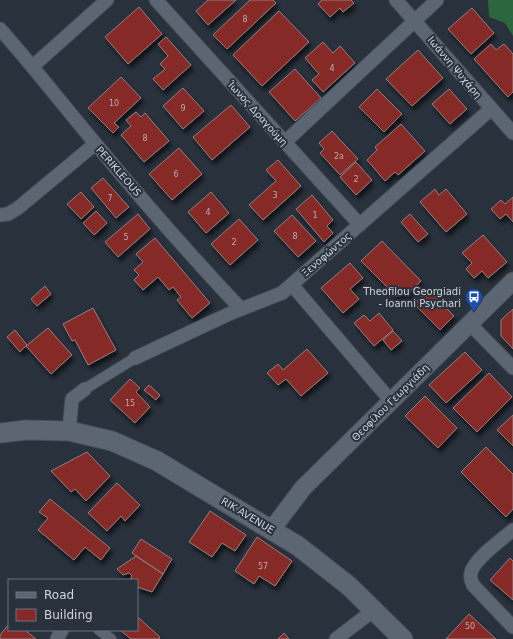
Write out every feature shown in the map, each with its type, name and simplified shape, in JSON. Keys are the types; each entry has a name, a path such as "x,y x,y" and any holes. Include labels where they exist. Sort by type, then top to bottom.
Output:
{"main road":[{"name":"RIK AVENUE","path":"0,433 26,430 69,431 112,441 135,450 164,465 272,529 327,567 403,639"}],"street":[{"path":"33,66 107,0"},
{"name":"Ίωνος Δραγούμη","path":"156,0 360,225"},
{"name":"Ιωάννη Ψυχάρη","path":"396,0 416,20 513,133"},
{"path":"285,142 437,0"},
{"name":"PERIKLEOUS","path":"0,29 33,66 95,144 241,309"},
{"name":"Ξενοφώντος","path":"135,358 241,309 270,299 282,293 491,109"},
{"path":"0,215 8,214 18,208 95,144"},
{"name":"Θεοφίλου Γεωργιάδη","path":"272,529 303,488 513,281"},
{"path":"292,285 391,401"},
{"path":"470,324 513,368"},
{"path":"69,431 72,399 85,388 135,358"},
{"path":"513,530 474,566 471,572 473,585 513,627"},
{"path":"336,639 374,610"},
{"path":"100,631 111,639"}],"green space":[{"path":"488,0 513,0 513,36 505,23 489,17"}],"building":[{"path":"208,0 236,0 208,25 196,11"},
{"path":"250,0 273,0 276,3 227,49 213,35"},
{"path":"322,0 351,0 354,3 343,12 340,8 330,17 318,4"},
{"path":"139,7 162,34 128,64 105,37"},
{"path":"472,8 494,33 471,54 448,29"},
{"path":"279,11 309,42 262,86 233,55"},
{"path":"166,37 191,65 163,90 153,79 165,69 160,64 168,56 158,44"},
{"path":"323,42 333,53 340,46 355,63 323,92 312,80 319,74 305,58"},
{"path":"491,44 496,50 504,44 513,54 513,92 508,97 474,59"},
{"path":"418,50 443,78 412,106 386,79"},
{"path":"295,69 321,98 295,121 269,92"},
{"path":"121,77 141,98 114,123 119,127 113,133 88,108"},
{"path":"183,88 204,111 183,129 163,106"},
{"path":"377,89 402,114 384,132 359,107"},
{"path":"449,89 467,109 450,124 432,104"},
{"path":"231,105 250,127 212,160 193,137"},
{"path":"136,112 141,117 145,113 169,141 144,162 121,135 131,126 126,120"},
{"path":"401,124 425,151 398,175 395,172 385,181 367,160 377,150 375,147"},
{"path":"332,131 358,159 340,175 320,153 324,149 319,143"},
{"path":"179,148 202,174 172,200 149,174"},
{"path":"278,160 301,186 263,220 249,205 276,181 266,170"},
{"path":"356,162 372,180 356,195 340,177"},
{"path":"103,178 129,207 116,218 91,188"},
{"path":"435,189 439,195 446,189 467,214 446,232 420,202"},
{"path":"81,192 94,207 81,219 67,204"},
{"path":"211,192 229,213 206,233 188,212"},
{"path":"312,195 333,220 327,226 333,233 324,242 296,209"},
{"path":"513,197 513,222 506,214 500,219 491,209 501,200 505,204"},
{"path":"96,211 107,223 94,235 83,223"},
{"path":"138,214 150,229 118,257 105,242"},
{"path":"410,214 428,234 418,242 401,222"},
{"path":"292,215 316,241 298,257 274,231"},
{"path":"239,219 258,240 230,265 211,244"},
{"path":"483,235 507,262 488,278 482,271 474,278 466,269 472,263 462,253"},
{"path":"155,238 210,303 192,318 177,300 181,297 173,287 169,290 158,277 143,290 134,280 139,275 134,270 143,262 136,254"},
{"path":"382,241 421,281 405,296 401,292 397,297 361,261"},
{"path":"350,263 363,278 350,289 359,299 343,313 321,288"},
{"path":"45,286 51,294 37,306 31,299"},
{"path":"429,290 454,316 440,330 414,304"},
{"path":"93,308 116,350 88,365 75,340 72,341 63,324"},
{"path":"513,309 513,349 501,336 501,320"},
{"path":"379,313 393,330 374,346 354,323 364,315 370,321"},
{"path":"48,328 72,355 51,374 26,346"},
{"path":"15,330 27,345 20,352 7,337"},
{"path":"393,331 402,341 391,350 383,340"},
{"path":"307,349 328,373 301,396 286,379 278,385 267,373 278,364 283,370"},
{"path":"465,352 482,370 446,403 429,385"},
{"path":"489,373 512,397 477,432 453,408"},
{"path":"130,379 140,388 136,392 150,407 135,423 110,400"},
{"path":"149,385 160,395 156,400 144,390"},
{"path":"425,396 457,428 438,448 405,416"},
{"path":"513,415 513,446 497,430"},
{"path":"486,447 513,474 513,509 506,517 461,472"},
{"path":"87,452 110,476 86,501 75,489 71,492 51,471"},
{"path":"117,483 140,505 125,521 121,516 107,531 88,513"},
{"path":"50,499 110,548 101,560 85,547 74,560 38,530 48,518 39,512"},
{"path":"210,511 246,535 235,551 222,543 212,557 189,542"},
{"path":"257,537 292,561 275,586 259,576 254,584 235,571"},
{"path":"141,539 172,559 163,574 132,553"},
{"path":"136,556 163,574 152,592 138,587 138,579 130,579 132,576 129,573 123,575 117,569"},
{"path":"510,558 513,561 513,600 490,580"},
{"path":"469,614 496,639 446,639"},
{"path":"139,618 160,637 159,639 131,639 121,631 138,631"},
{"path":"8,625 8,631 26,631 36,639 0,639 0,635"},
{"path":"284,633 289,639 278,639"}],"place":[{"name":"Theofilou Georgiadi - Ioanni Psychari","path":"474,312"}]}
